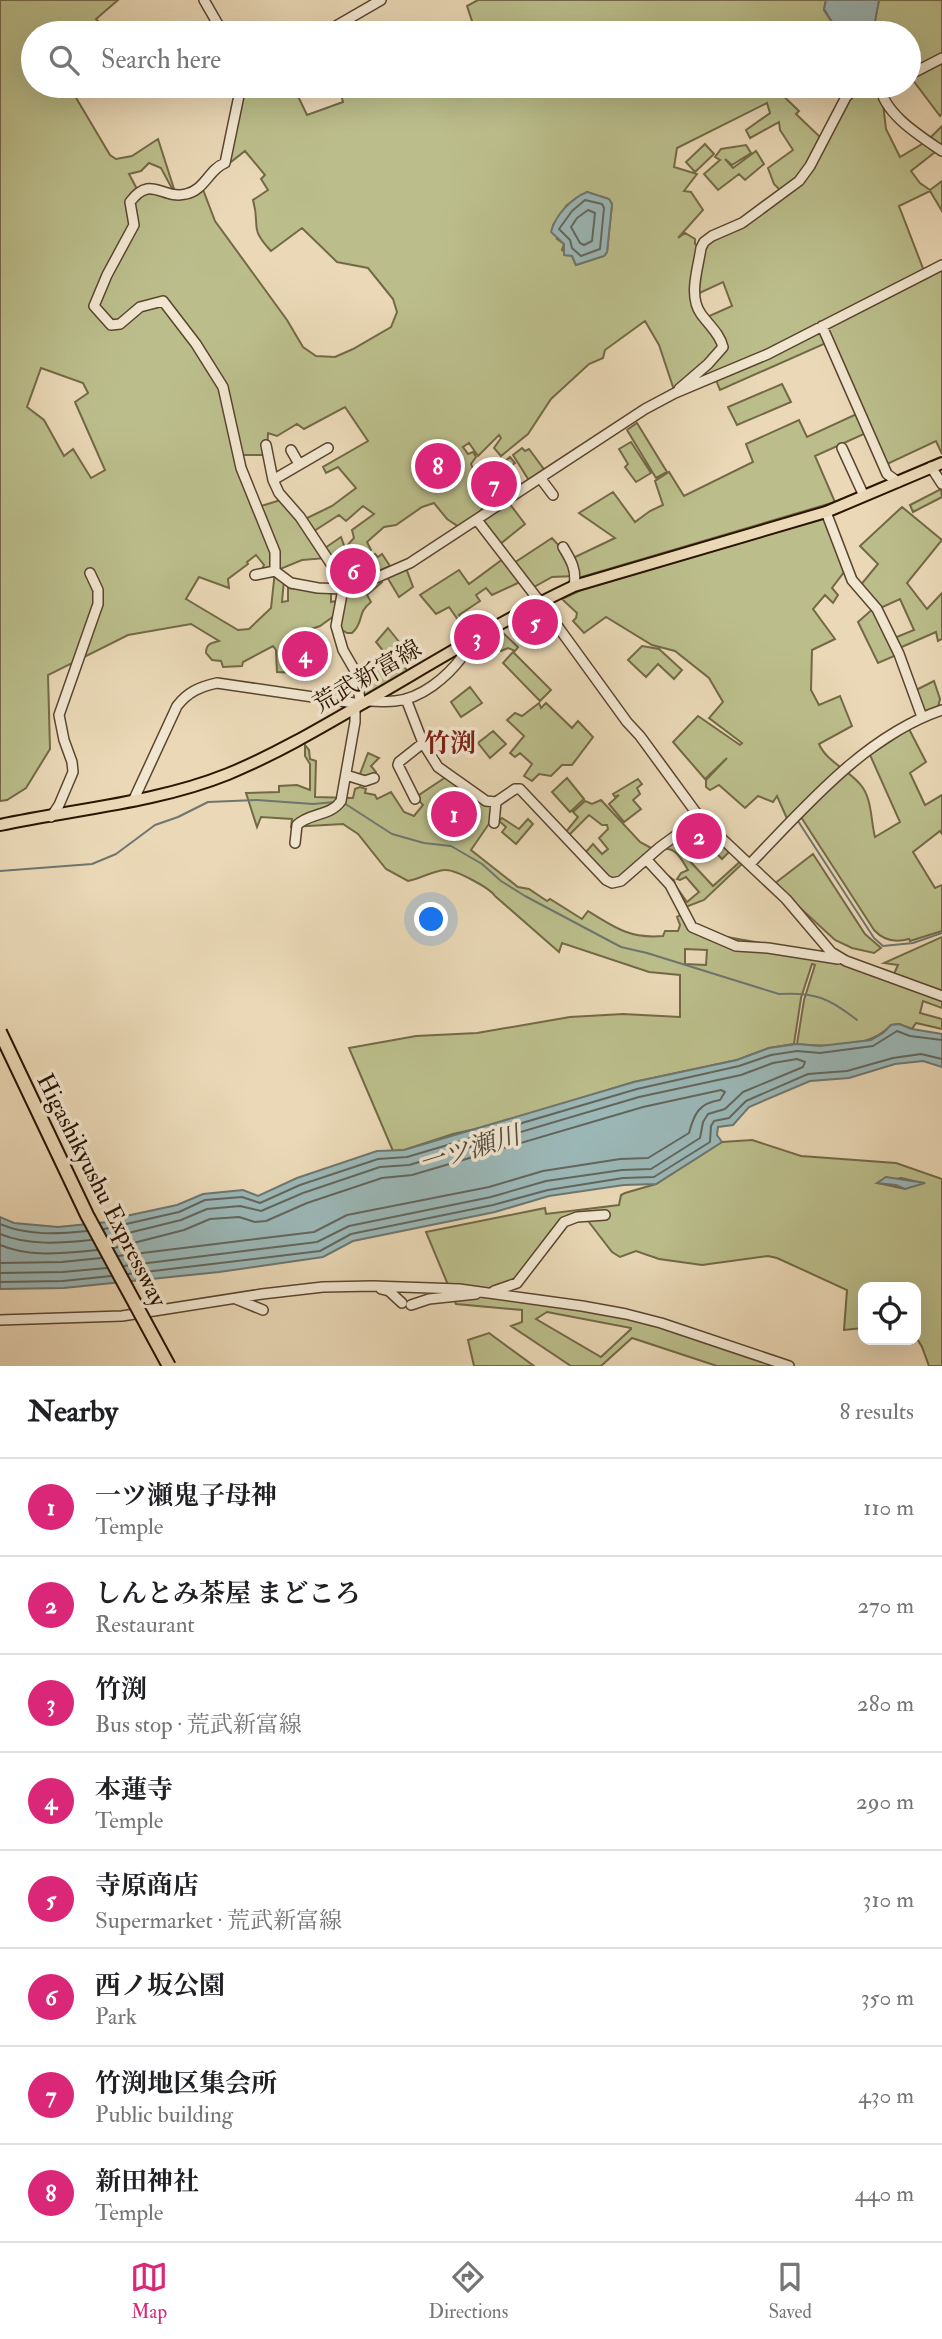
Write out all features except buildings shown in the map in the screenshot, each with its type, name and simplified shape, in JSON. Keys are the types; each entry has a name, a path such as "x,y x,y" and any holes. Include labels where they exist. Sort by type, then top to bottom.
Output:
{"highway":[{"name":"Higashikyushu Expressway","path":"0,1032 88,1215 169,1366"}],"main road":[{"name":"荒武新富線","path":"0,825 178,790 227,775 291,745 540,602 574,586 826,512 937,465"}],"street":[{"path":"204,0 216,21"},
{"path":"345,21 381,0"},
{"path":"921,69 942,58"},
{"path":"239,98 225,163 220,164 202,187 187,194 176,195 151,188 138,191 130,202 134,225 94,306 111,325 120,324 140,306 163,301 195,344 223,387 241,468 275,552 275,571"},
{"path":"675,393 723,347 721,339 697,308 694,295 704,242 743,223 799,181 810,166 845,98"},
{"path":"884,98 899,118 942,151"},
{"path":"255,575 275,571 291,583 343,589 410,562 645,409 675,393 768,354 942,265"},
{"path":"822,326 887,474 898,482"},
{"path":"266,445 273,480 279,494 300,517 341,579 343,589 336,626 343,650 354,668 361,704 355,722 341,801 337,808 302,820 297,825 295,843"},
{"path":"273,480 328,448"},
{"path":"842,449 864,496"},
{"path":"291,450 299,464"},
{"path":"937,465 942,484"},
{"path":"541,479 553,495"},
{"path":"826,512 852,580 877,609 899,654 922,717"},
{"path":"477,520 700,818 786,899 831,953 942,996"},
{"path":"563,547 574,566 574,586"},
{"path":"51,817 73,772 59,715 98,604 98,590 90,573"},
{"path":"134,799 177,706 186,695 198,688 217,683 361,704 395,701 405,699 443,678 462,657 460,647"},
{"path":"405,699 423,743 438,767 486,801 496,802 515,789 520,789 606,880 612,883 621,881 700,818"},
{"path":"750,864 798,813 845,770 901,728 942,710"},
{"path":"415,799 398,765 423,743"},
{"path":"346,775 365,781 374,778"},
{"path":"494,824 496,802"},
{"path":"646,859 670,885 692,926 736,946 768,948 846,961"},
{"path":"373,1286 389,1291 406,1304 485,1293 517,1283 564,1222 577,1217 605,1215"},
{"path":"0,1320 122,1316 323,1287 459,1289 582,1306 662,1323 789,1366"},
{"path":"234,1298 263,1310"}],"green space":[{"path":"0,0 118,0 96,19 98,21 21,21 21,98 76,98 110,155 116,159 132,156 158,139 176,195 202,187 215,221 287,320 303,347 316,356 335,357 353,349 391,327 397,312 393,299 368,268 337,262 302,228 271,251 264,243 257,231 253,200 268,190 261,179 265,175 245,151 227,165 239,98 299,98 307,115 343,102 342,98 785,98 799,111 796,114 823,140 848,98 882,98 886,129 900,157 927,141 942,126 942,151 939,149 911,171 920,183 930,190 942,181 942,211 930,191 899,206 924,271 780,345 674,390 659,345 645,321 605,350 603,358 589,364 551,399 528,434 501,456 494,448 501,438 499,435 478,456 469,443 463,447 468,454 473,452 476,457 471,464 478,481 473,482 481,493 484,507 472,520 459,527 447,519 434,503 422,507 396,525 384,527 367,542 371,550 360,560 372,576 347,584 335,566 346,559 341,558 344,551 332,560 325,548 341,537 345,548 354,538 352,530 374,514 363,506 346,521 339,515 311,533 327,558 302,560 275,571 284,580 282,602 288,601 288,588 331,592 331,602 336,601 334,616 320,626 294,635 296,673 277,672 276,650 273,646 243,662 242,666 223,667 221,661 212,660 206,653 208,645 219,641 191,624 128,635 48,675 50,749 26,788 7,800 0,801","holes":["767,103 770,113 746,130 750,138 779,122 780,130 793,150 768,168 774,184 782,192 701,248 695,244 695,239 685,233 678,238 703,210 691,192 684,191 697,174 674,167 677,148","149,163 161,168 175,194 138,191 129,174 141,171","587,192 609,199 612,204 607,252 604,256 576,265 572,256 562,250 564,244 557,239 553,225 567,205","723,282 732,306 705,318 695,295","41,368 83,383 88,393 75,402 105,470 91,478 73,449 64,456 44,420 27,407","345,407 368,441 323,467 326,473 338,467 356,488 332,506 303,520 284,499 258,507 238,455 267,455 268,433 277,436 297,424 304,429","439,459 455,478 446,485 431,467","256,555 264,565 260,574 275,571 271,608 249,629 238,630 186,599 199,577 229,588 228,579"]},
{"path":"478,0 826,0 824,10 831,21 472,21 467,6"},
{"path":"879,0 942,0 940,116 921,91 921,21 875,21"},
{"path":"705,144 714,154 695,172 686,162"},
{"path":"746,145 751,153 732,165 725,159 733,168 756,151 764,164 745,180 739,174 718,190 704,174 720,160 715,157 721,149"},
{"path":"942,268 942,454 936,441 883,466 868,432 815,456 835,502 575,579 575,576 552,577 534,587 514,563 552,538 571,559 615,538 579,513 613,492 635,522 663,505 655,481 669,472 684,496 753,462 746,444 799,420 807,437 859,413 828,342 720,390 716,380"},
{"path":"782,384 791,402 737,425 728,407"},
{"path":"637,423 667,472 656,478 627,430"},
{"path":"631,442 651,473 636,482 625,467 628,464 619,449"},
{"path":"522,448 525,451 529,449 546,472 530,482 513,455"},
{"path":"510,457 515,463 503,472 510,484 507,487 495,469"},
{"path":"941,489 942,497 913,512 910,505"},
{"path":"509,503 525,524 499,545 482,522"},
{"path":"902,507 942,540 907,583 927,609 942,593 942,639 938,641 936,632 897,649 899,654 878,663 858,622 875,607 859,587 878,564 860,546","holes":["900,599 914,630 892,639 878,609"]},
{"path":"828,517 847,568 832,588 838,595 833,603 825,595 813,609 835,639 812,650 811,690 819,705 840,696 852,726 819,744 828,756 863,788 870,806 875,837 900,822 870,755 909,729 926,762 910,773 925,805 942,795 942,834 940,831 913,852 935,888 942,885 942,931 910,941 890,940 874,930 799,814 789,823 777,796 773,802 758,796 745,808 719,785 710,790 706,787 706,780 727,758 705,779 673,742 698,716 740,745 742,743 709,718 723,702 709,678 675,651 652,645 606,617 584,633 573,621 577,613 562,599 581,590"},
{"path":"375,554 378,557 382,554 390,566 376,572 368,561"},
{"path":"503,559 520,582 492,595 486,588 476,595 480,601 459,615 468,628 477,623 479,625 477,632 470,637 449,607 436,614 420,595 459,570 469,584"},
{"path":"406,568 413,587 399,597 387,577"},
{"path":"378,577 382,582 367,595 371,602 364,610 356,629 347,633 336,626 343,589"},
{"path":"388,628 408,653 399,660 408,672 360,700 355,674 365,672 385,653 376,642"},
{"path":"501,631 518,647 515,651 508,648 501,651 489,638"},
{"path":"642,646 659,649 682,670 674,679 658,664 646,677 628,660"},
{"path":"513,652 551,690 540,701 503,663"},
{"path":"934,681 940,699 938,707 921,715 912,692"},
{"path":"470,687 482,703 461,717 451,702"},
{"path":"539,703 541,708 546,703 572,728 578,721 593,737 572,765 562,765 551,776 539,774 532,781 524,776 532,764 520,753 515,757 510,753 524,736 507,720 515,713 522,716"},
{"path":"493,731 506,744 490,758 478,743"},
{"path":"305,745 310,759 316,761 315,797 353,798 355,789 360,787 366,789 365,793 375,795 377,799 391,792 404,812 414,816 423,805 416,797 449,775 459,783 436,821 450,830 478,796 496,802 495,815 471,850 518,887 529,889 547,901 550,899 582,919 588,911 632,934 663,936 665,931 678,931 680,925 677,917 685,912 692,927 721,936 828,955 942,999 942,1008 923,1001 920,1013 942,1019 942,1029 916,1023 912,1029 899,1024 891,1025 872,1039 847,1045 797,1044 804,1000 815,965 812,964 801,998 794,1044 769,1048 737,1060 634,1082 493,1125 393,1151 349,1048 416,1036 477,1033 570,1017 623,1014 680,1017 680,975 649,972 562,943 559,952 480,884 446,870 408,881 386,869 358,834 343,824 291,827 292,819 261,817 257,827 246,793 279,792 279,786 297,785 310,790 310,764 305,756","holes":["685,949 707,950 706,965 685,964"]},
{"path":"368,753 379,758 371,766 376,772 371,780 358,779"},
{"path":"567,778 584,799 570,812 552,792"},
{"path":"638,779 642,784 637,788 640,794 633,800 641,809 624,822 609,804 619,795 615,797 613,794"},
{"path":"601,800 640,842 653,849 620,879 609,878 585,853 593,844 602,854 608,849 599,838 608,829 607,825 602,825 589,815 568,836 565,833 578,817 573,812 585,801 592,804"},
{"path":"502,818 519,829 528,819 533,824 516,844 502,832 506,827 499,821"},
{"path":"700,820 731,850 722,859 716,853 721,846 699,824 674,844 713,886 742,860 744,862 704,900 683,908 667,875 674,880 687,902 699,892 686,877 677,879 681,873 688,870 678,854 667,849 662,850"},
{"path":"813,854 865,934 881,948 874,953 852,948 835,940 774,884"},
{"path":"942,937 942,994 893,976 898,965 884,963"},
{"path":"752,1140 801,1156 896,1163 942,1179 942,1366 929,1366 921,1345 921,1282 858,1282 858,1329 844,1330 847,1290 777,1258 768,1256 702,1265 659,1259 636,1251 620,1257 612,1252 585,1217 564,1222 517,1283 492,1292 610,1311 789,1366 717,1366 632,1338 601,1366 571,1366 511,1326 522,1322 522,1310 456,1304 426,1232 545,1208 546,1214 619,1205 621,1195 656,1184 722,1142","holes":["901,1178 922,1183 905,1189 878,1183","547,1312 631,1328 601,1357 536,1319"]},
{"path":"489,1333 534,1366 474,1366 468,1340"}],"water":[{"path":"826,0 879,0 875,21 832,21 824,9"},
{"path":"587,192 609,199 612,204 607,252 604,256 576,265 572,256 564,255 564,244 551,232 556,219 565,208"},
{"name":"一ツ瀬川","path":"899,1024 942,1034 942,1067 923,1061 895,1064 849,1078 810,1081 749,1107 733,1125 718,1127 717,1135 722,1142 656,1184 624,1185 549,1196 495,1212 353,1241 323,1257 219,1272 64,1288 0,1289 0,1217 14,1223 58,1227 108,1222 177,1205 203,1194 243,1190 258,1196 297,1178 377,1151 404,1150 634,1082 737,1060 769,1048 871,1040 891,1025"},
{"path":"886,1177 925,1183 905,1189 877,1183"}],"waterway":[{"path":"0,871 92,864 116,854 155,825 208,802 335,802"},
{"path":"344,803 392,834 424,843 451,846 482,864 501,881 525,896 621,947 779,994 802,994 821,998 857,1020"},
{"path":"798,821 874,938 883,946 913,943 942,933"}],"place":[{"name":"新田神社","path":"438,466"},
{"name":"竹渕地区集会所","path":"494,484"},
{"name":"西ノ坂公園","path":"353,571"},
{"name":"寺原商店","path":"535,622"},
{"name":"竹渕","path":"477,637"},
{"name":"本蓮寺","path":"305,654"},
{"name":"一ツ瀬鬼子母神","path":"454,814"},
{"name":"しんとみ茶屋 まどころ","path":"699,836"}],"district":[{"name":"竹渕","path":"450,743"}]}
